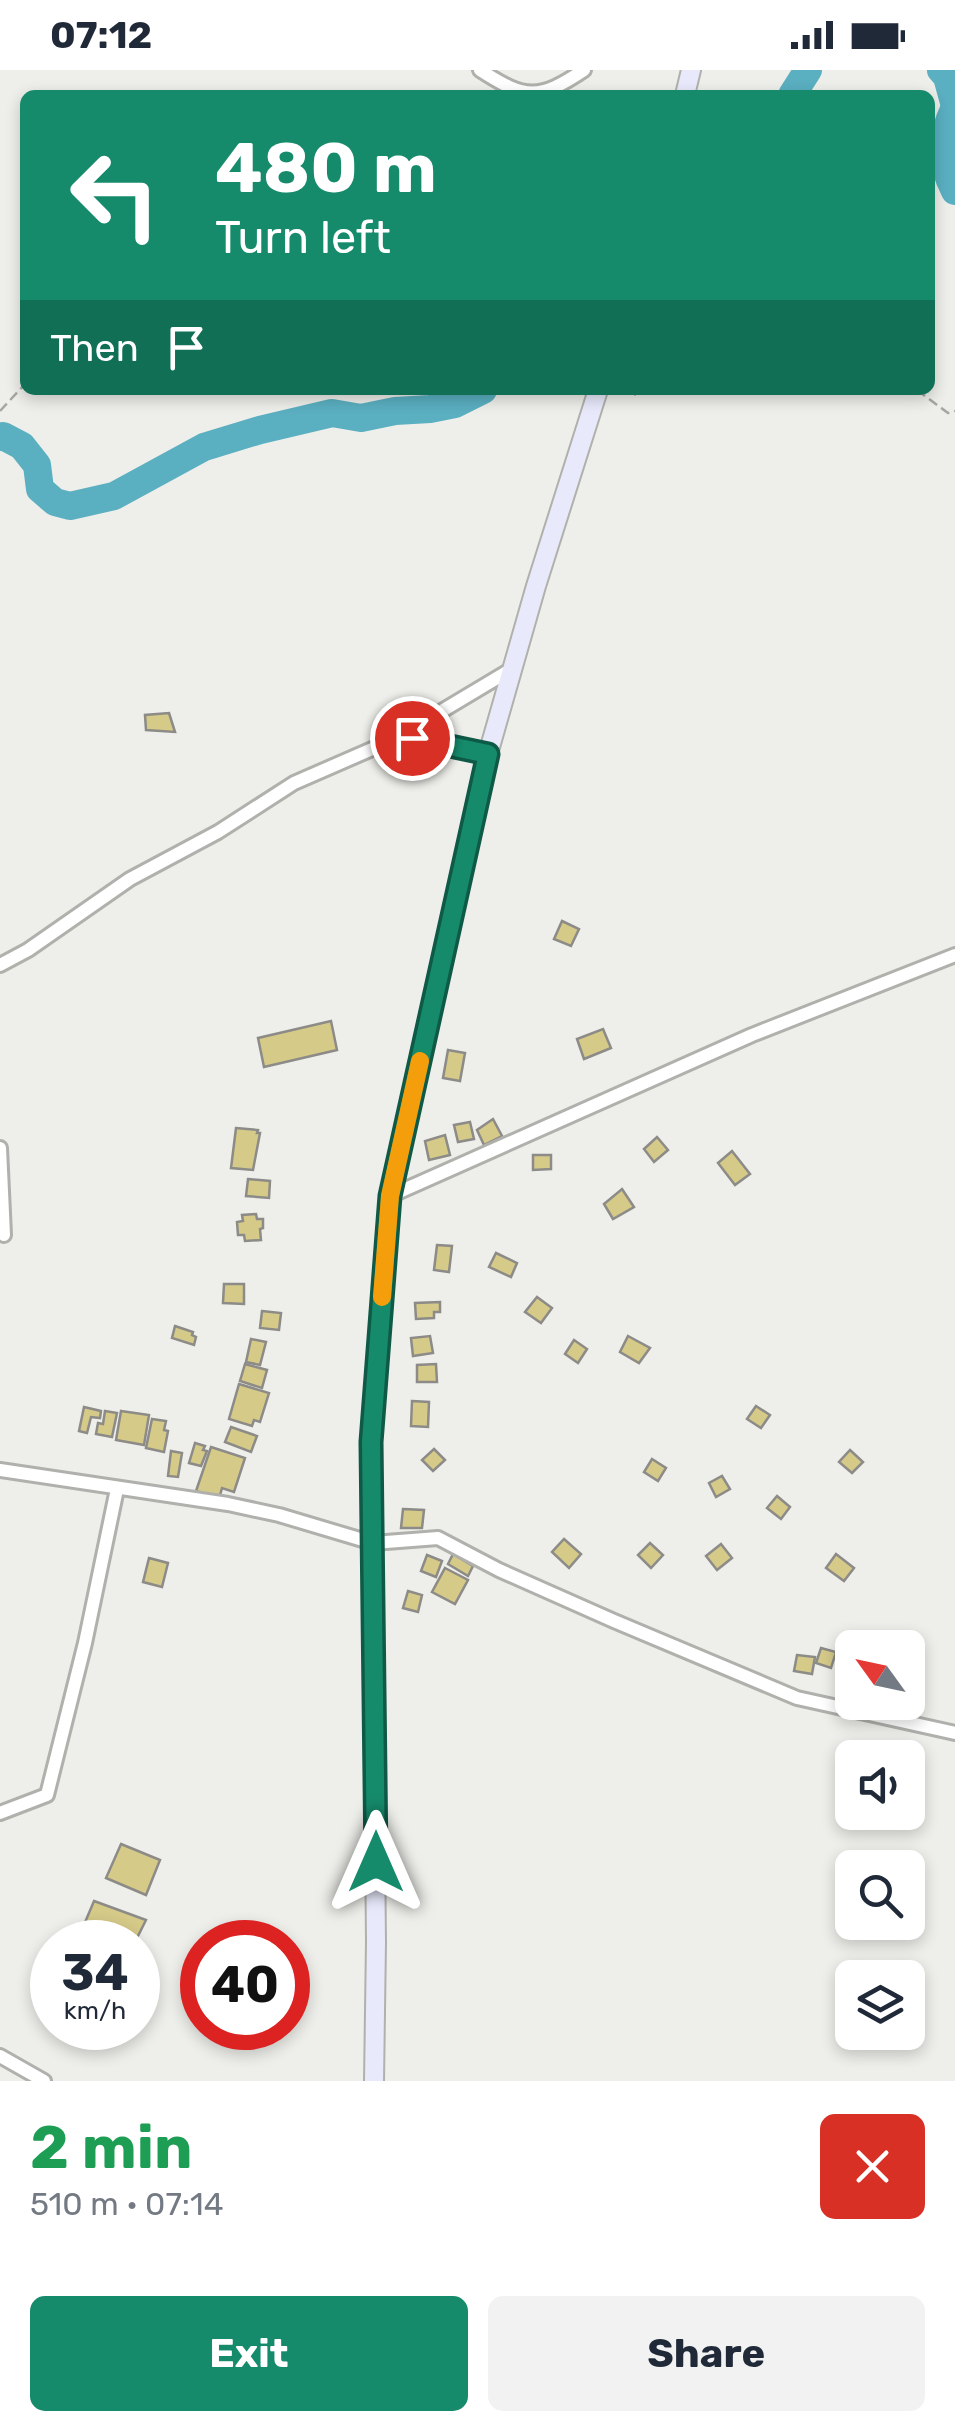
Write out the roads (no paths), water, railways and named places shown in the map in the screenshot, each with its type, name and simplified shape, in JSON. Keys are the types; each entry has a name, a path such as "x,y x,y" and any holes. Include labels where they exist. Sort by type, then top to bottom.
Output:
{"street":[{"path":"480,70 510,87 524,90"},
{"path":"550,90 584,70"},
{"path":"374,2081 371,1442 390,1196 488,754 596,395"},
{"path":"0,965 130,879 218,832 294,783 395,739 512,668"},
{"path":"395,739 434,742 488,754"},
{"path":"390,1196 752,1034 955,955"},
{"path":"0,1148 4,1234"},
{"path":"0,1470 262,1511 373,1543 438,1538 498,1570 797,1698 955,1733"},
{"path":"0,1813 47,1795 86,1643 117,1489"},
{"path":"0,2056 44,2081"}],"waterway":[{"path":"795,90 808,70"},
{"path":"941,70 947,77 955,106"},
{"path":"955,107 943,149 955,191"},
{"path":"0,437 22,446 37,465 40,489 55,502 70,506 114,496 204,447 260,430 332,413 361,418 430,409 473,395"}]}
